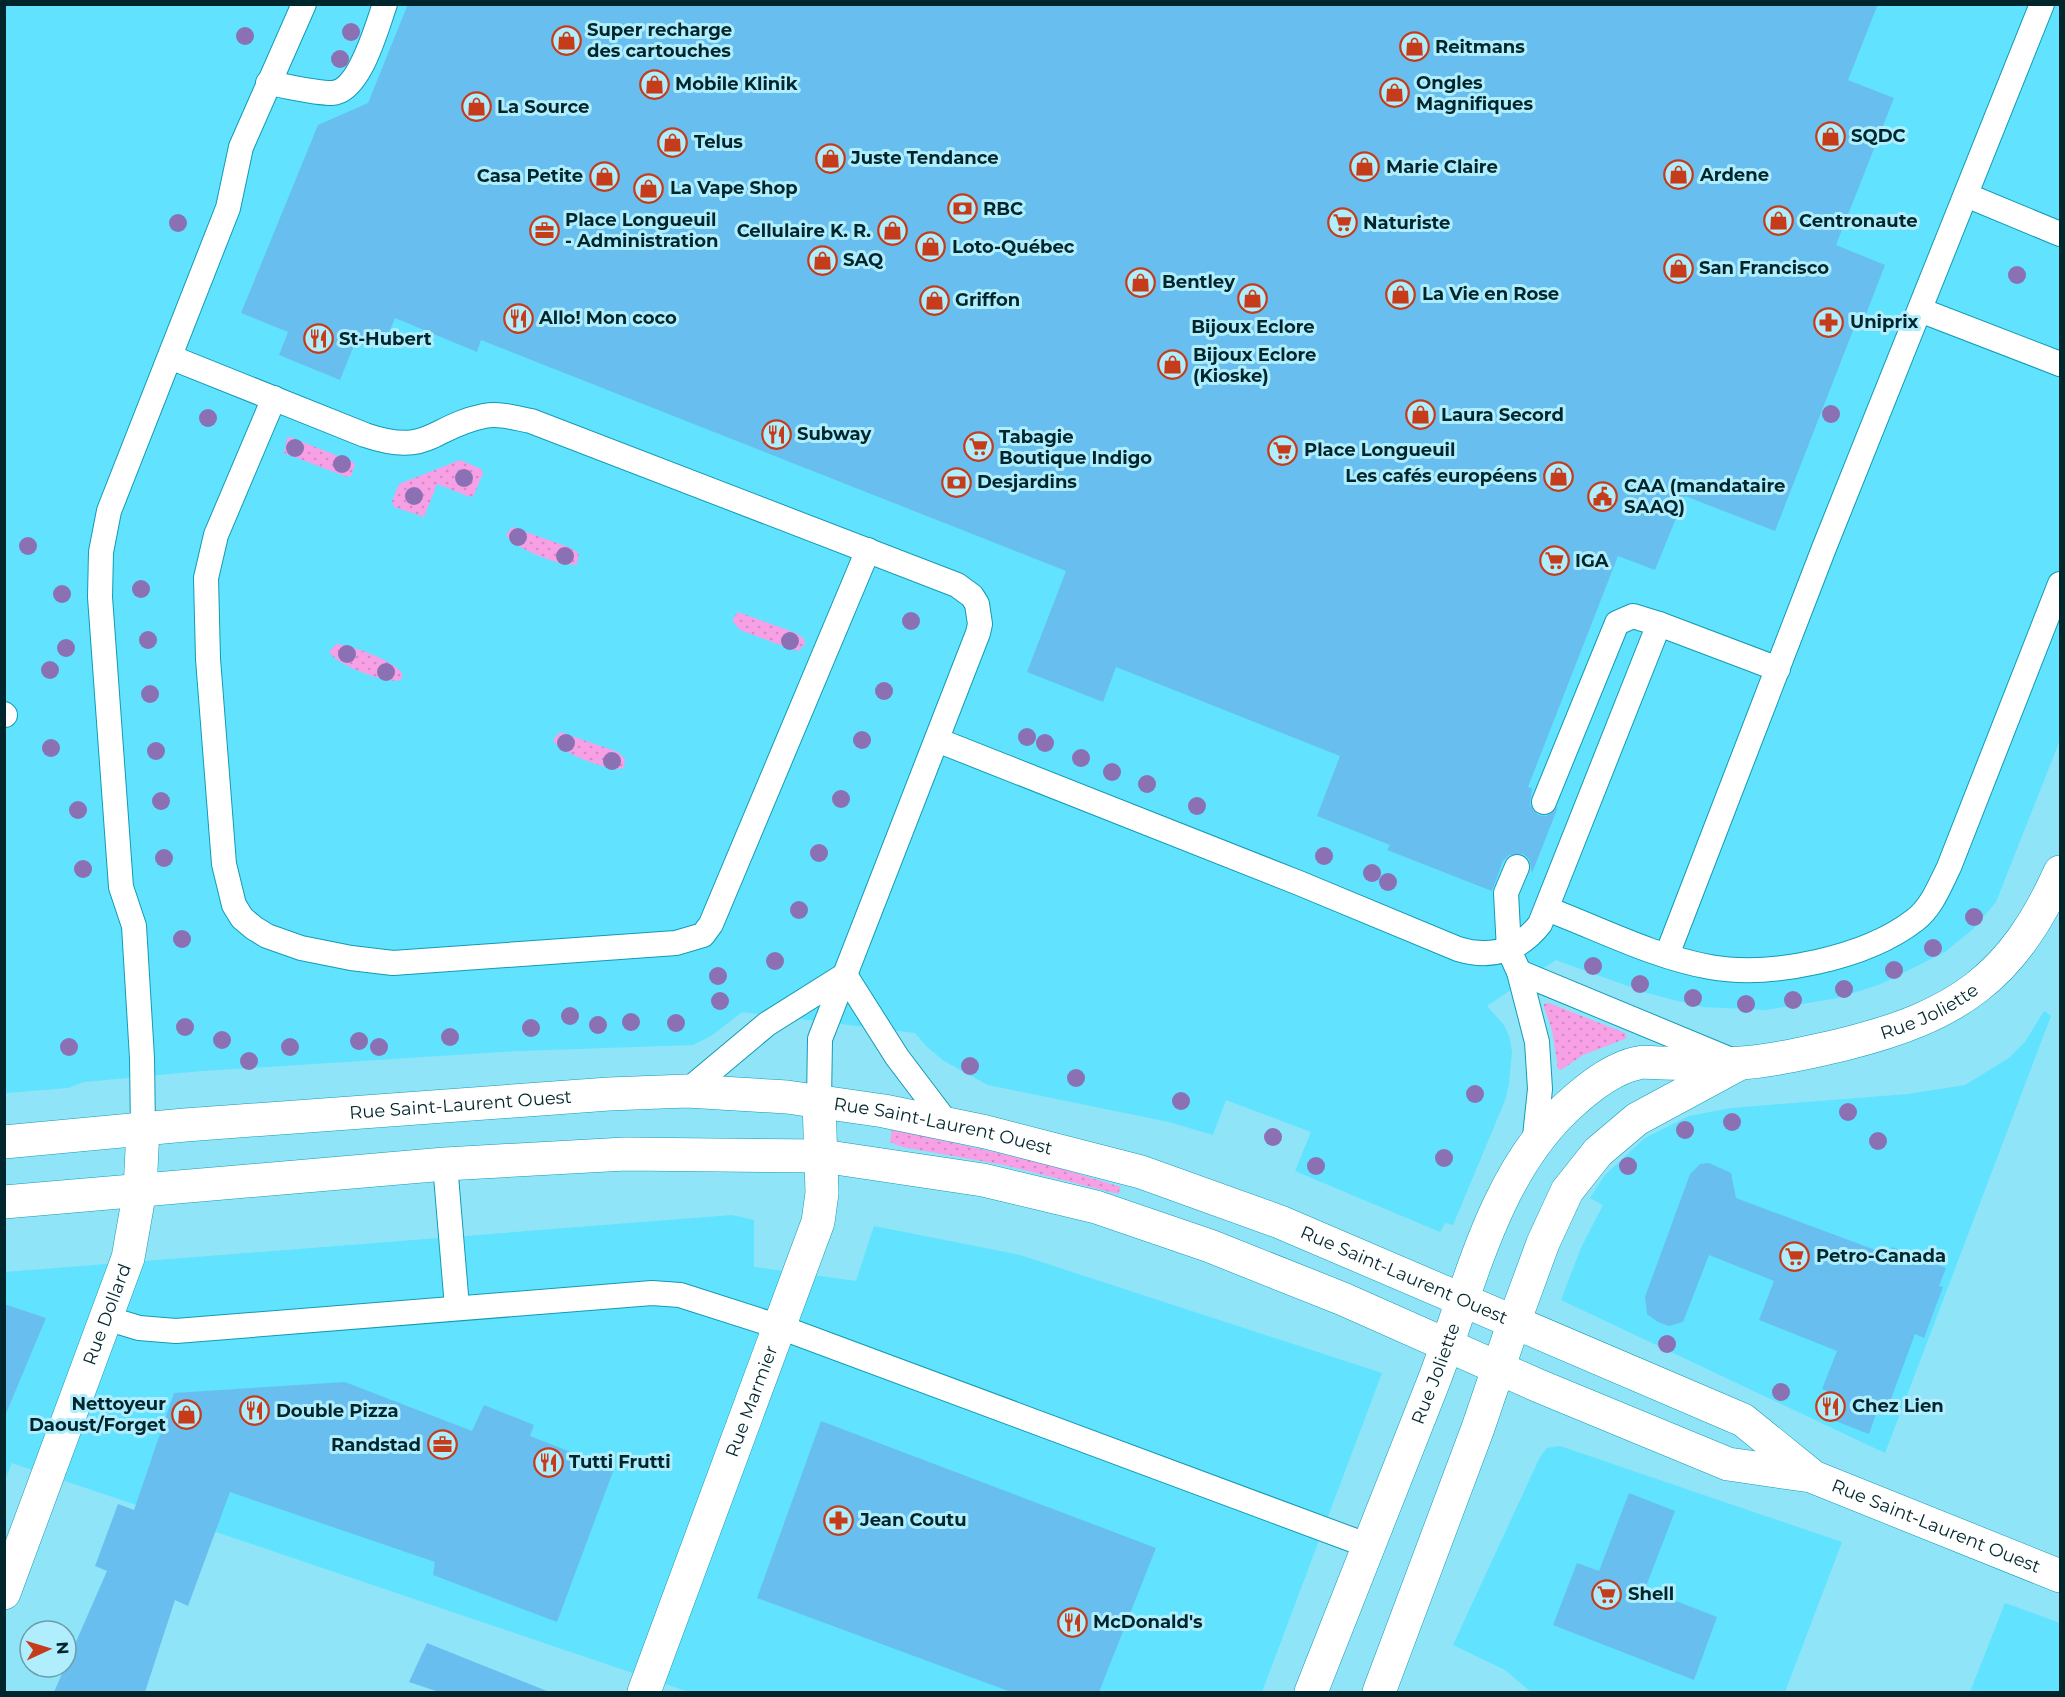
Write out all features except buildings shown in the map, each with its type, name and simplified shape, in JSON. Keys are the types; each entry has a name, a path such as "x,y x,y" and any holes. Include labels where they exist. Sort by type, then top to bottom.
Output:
{"street":[{"name":"Rue Joliette","path":"1311,1692 1500,1205 1534,1146 1566,1108 1587,1090 1638,1063 1739,1064 1817,1051 1920,1022 1953,1005 1990,978 2017,948 2048,899 2061,872"},
{"name":"Rue Joliette","path":"1378,1692 1543,1243 1567,1191 1582,1169 1604,1146 1637,1119 1739,1064"},
{"name":"Rue Saint-Laurent Ouest","path":"4,1142 143,1129 609,1094 687,1091 743,1093 819,1101 946,1123 1086,1157 1173,1182 1280,1222 1743,1420 1811,1476"},
{"name":"Rue Marmier","path":"644,1692 818,1222 822,1193 819,1101"},
{"name":"Rue Dollard","path":"4,1593 128,1258 140,1190 143,1129"},
{"name":"Rue Saint-Laurent Ouest","path":"4,1202 445,1164 625,1154 822,1156 984,1180 1125,1216 1210,1246 1728,1464 1811,1476 2061,1576"}],"lane":[{"path":"143,1129 143,1068 134,926 121,887 100,571 109,512 228,208 241,147 304,4"},
{"path":"268,83 331,93 346,88 361,66 385,4"},
{"path":"1667,955 2042,4"},
{"path":"1966,195 2061,234"},
{"path":"1920,310 2061,364"},
{"path":"170,357 365,435 402,444 427,440 470,420 487,416 504,415 531,421 957,585 972,596 977,604 980,624 978,633 820,1039 819,1101"},
{"path":"274,398 209,558 206,599 208,647 224,864 229,889 242,918 254,928 267,936 301,948 393,963 676,943 703,935 716,914 868,550"},
{"path":"1547,909 1667,955 1712,967 1745,969 1788,967 1855,950 1885,938 1915,920 1926,908 1948,867 2061,584"},
{"path":"1544,802 1617,623 1627,617 1633,616 1659,624 1778,669"},
{"path":"937,740 1299,883 1458,950 1484,954 1509,951 1532,934 1547,909 1659,624"},
{"path":"1517,867 1506,893 1509,951 1519,972 1537,1042 1540,1070 1534,1146"},
{"path":"1519,972 1739,1064"},
{"path":"687,1091 767,1023 845,975"},
{"path":"845,975 897,1057 946,1123"},
{"path":"445,1164 457,1307"},
{"path":"106,1318 139,1328 176,1331 457,1307 666,1293 695,1299 780,1328 1369,1546"}],"shaded area":[{"path":"5,5 2060,5 2060,740 1996,902 1973,929 1945,952 1881,984 1838,998 1766,1010 1703,1007 1647,993 1556,960 1487,1006 1504,1025 1509,1036 1512,1051 1506,1098 1453,1225 1445,1223 1440,1232 1295,1171 1311,1132 1226,1100 1213,1135 1169,1122 988,1085 944,1061 915,1033 742,1012 711,1036 693,1045 518,1051 202,1071 84,1082 68,1088 5,1093"},
{"path":"290,437 353,462 355,465 351,476 347,477 284,453 287,438"},
{"path":"460,460 481,469 483,473 474,495 470,497 437,484 424,517 394,507 392,501 399,484"},
{"path":"512,527 571,548 579,554 577,564 562,563 528,551 506,535"},
{"path":"738,612 796,633 804,639 805,644 798,651 740,630 732,620"},
{"path":"336,644 352,647 384,660 393,665 403,676 400,680 394,681 374,677 351,667 333,657 329,652"},
{"path":"560,732 618,752 625,759 624,768 598,765 565,750 553,740"},
{"path":"1549,1003 1625,1033 1627,1038 1583,1055 1561,1070 1558,1069 1552,1030 1544,1007 1544,1004"},
{"path":"2044,1011 2051,1016 1885,1453 1561,1300 1581,1248 1603,1205 1590,1198 1605,1175 1645,1138 1689,1116 1731,1108 1908,1094 1965,1085 2009,1058 2025,1042"},
{"path":"892,1129 1042,1163 1121,1187 1118,1194 1004,1165 902,1147 890,1142"},
{"path":"732,1215 754,1220 754,1267 856,1281 874,1226 1020,1255 1382,1373 1262,1692 689,1692 12,1463 5,1480 5,1272"},
{"path":"1560,1446 1842,1542 1785,1692 1531,1692 1505,1670 1453,1645 1540,1457 1547,1448"},
{"path":"2005,1603 2060,1623 2060,1692 1970,1692"}],"place":[{"name":"Super recharge des cartouches","path":"566,40"},
{"name":"Reitmans","path":"1414,47"},
{"name":"Mobile Klinik","path":"654,84"},
{"name":"Ongles Magnifiques","path":"1395,93"},
{"name":"La Source","path":"476,107"},
{"name":"SQDC","path":"1830,136"},
{"name":"Telus","path":"673,142"},
{"name":"Juste Tendance","path":"830,158"},
{"name":"Marie Claire","path":"1365,167"},
{"name":"Ardene","path":"1679,175"},
{"name":"Casa Petite","path":"604,176"},
{"name":"La Vape Shop","path":"649,188"},
{"name":"RBC","path":"962,209"},
{"name":"Centronaute","path":"1778,221"},
{"name":"Naturiste","path":"1342,223"},
{"name":"Place Longueuil - Administration","path":"544,230"},
{"name":"Cellulaire K. R.","path":"892,231"},
{"name":"Loto-Québec","path":"931,247"},
{"name":"SAQ","path":"822,260"},
{"name":"San Francisco","path":"1678,268"},
{"name":"Bentley","path":"1141,282"},
{"name":"La Vie en Rose","path":"1401,294"},
{"name":"Bijoux Eclore","path":"1253,298"},
{"name":"Griffon","path":"934,300"},
{"name":"Allo! Mon coco","path":"518,318"},
{"name":"Uniprix","path":"1829,322"},
{"name":"St-Hubert","path":"318,339"},
{"name":"Bijoux Eclore (Kioske)","path":"1172,365"},
{"name":"Laura Secord","path":"1420,415"},
{"name":"Subway","path":"776,434"},
{"name":"Tabagie Boutique Indigo","path":"978,447"},
{"name":"Place Longueuil","path":"1283,450"},
{"name":"Les cafés européens","path":"1558,476"},
{"name":"Desjardins","path":"956,482"},
{"name":"CAA (mandataire SAAQ)","path":"1603,496"},
{"name":"IGA","path":"1554,561"},
{"name":"Petro-Canada","path":"1795,1256"},
{"name":"Chez Lien","path":"1831,1406"},
{"name":"Double Pizza","path":"255,1411"},
{"name":"Nettoyeur Daoust/Forget","path":"187,1414"},
{"name":"Randstad","path":"442,1445"},
{"name":"Tutti Frutti","path":"548,1462"},
{"name":"Jean Coutu","path":"839,1520"},
{"name":"Shell","path":"1607,1594"},
{"name":"McDonald's","path":"1072,1622"}]}
